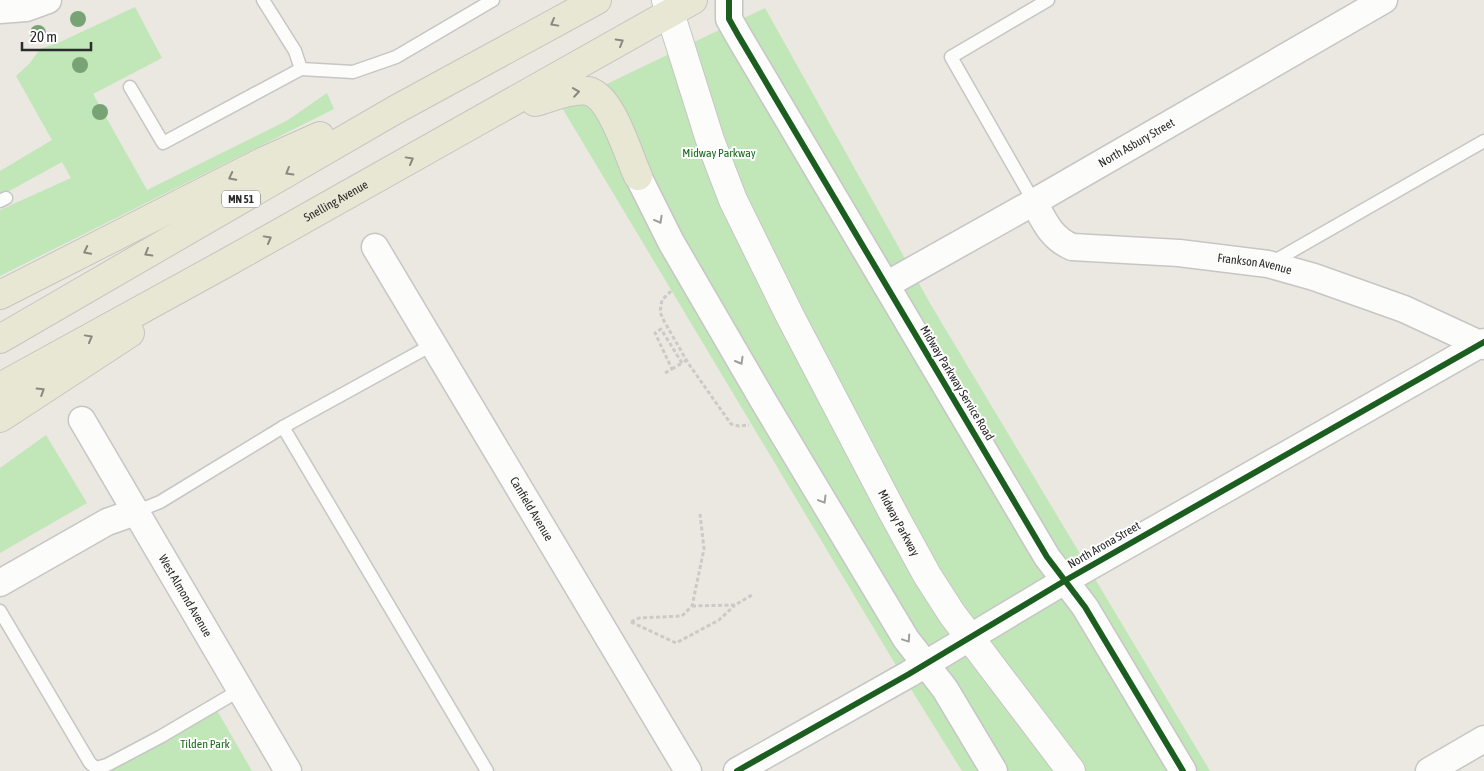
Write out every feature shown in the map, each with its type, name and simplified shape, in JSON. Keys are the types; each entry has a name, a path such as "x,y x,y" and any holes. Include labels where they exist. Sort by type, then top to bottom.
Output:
{"main road":[{"name":"MN 51","path":"0,339 395,110 597,0"},
{"name":"Snelling Avenue","path":"0,387 495,113 676,4"},
{"path":"0,295 264,161 484,62"},
{"path":"495,113 572,92 591,92 603,101 612,114 638,176"},
{"path":"0,418 112,346 226,263"}],"street":[{"path":"0,10 26,8 48,0"},
{"name":"Midway Parkway Service Road","path":"728,0 729,19 738,35 1047,557 1085,607 1183,771"},
{"name":"North Asbury Street","path":"886,284 1034,202 1384,0"},
{"name":"Midway Parkway","path":"676,4 710,140 733,200 756,250 927,575 970,637 1071,771"},
{"path":"638,176 671,242 764,402 906,639 945,689 994,771"},
{"name":"Frankson Avenue","path":"1034,202 1051,232 1060,242 1072,247 1180,253 1268,264 1314,277 1404,309 1483,344"},
{"name":"Canfield Avenue","path":"375,247 688,771"},
{"name":"North Arona Street","path":"737,771 927,664 1066,580 1483,344"},
{"name":"West Almond Avenue","path":"82,420 288,771"},
{"path":"0,583 107,522 135,512"},
{"path":"1428,771 1484,740"}],"lane":[{"path":"264,0 295,51 301,69"},
{"path":"130,87 163,143 301,69 353,72 396,58 493,0"},
{"path":"1034,202 952,56 1048,0"},
{"path":"1268,264 1484,141"},
{"path":"135,512 160,502 283,427 432,345"},
{"path":"283,427 487,771"},
{"path":"0,611 90,763 96,768 107,765 160,737 240,690"}],"path":[{"path":"676,287 662,300 660,312 687,360 731,424 739,426 756,422"},
{"path":"672,369 655,333 661,329 682,363"},
{"path":"665,373 687,360"},
{"path":"700,514 704,549 692,606 682,616 639,618 631,622 676,643 719,620 735,605 752,596"},
{"path":"692,606 735,605"}],"green space":[{"path":"135,7 162,58 93,94 147,190 288,120 327,93 334,109 0,276 0,210 71,178 62,162 0,196 0,171 52,140 16,76 30,63 40,49 60,42"},
{"name":"Midway Parkway","path":"765,8 931,305 1210,771 962,771 894,662 561,106"},
{"path":"46,435 87,503 0,553 0,468"},
{"name":"Tilden Park","path":"215,707 252,771 106,771"}],"cycle path":[{"path":"729,0 729,19 738,35 1047,557 1085,607 1183,771"},
{"path":"737,771 909,674 1066,580 1484,342"}]}
